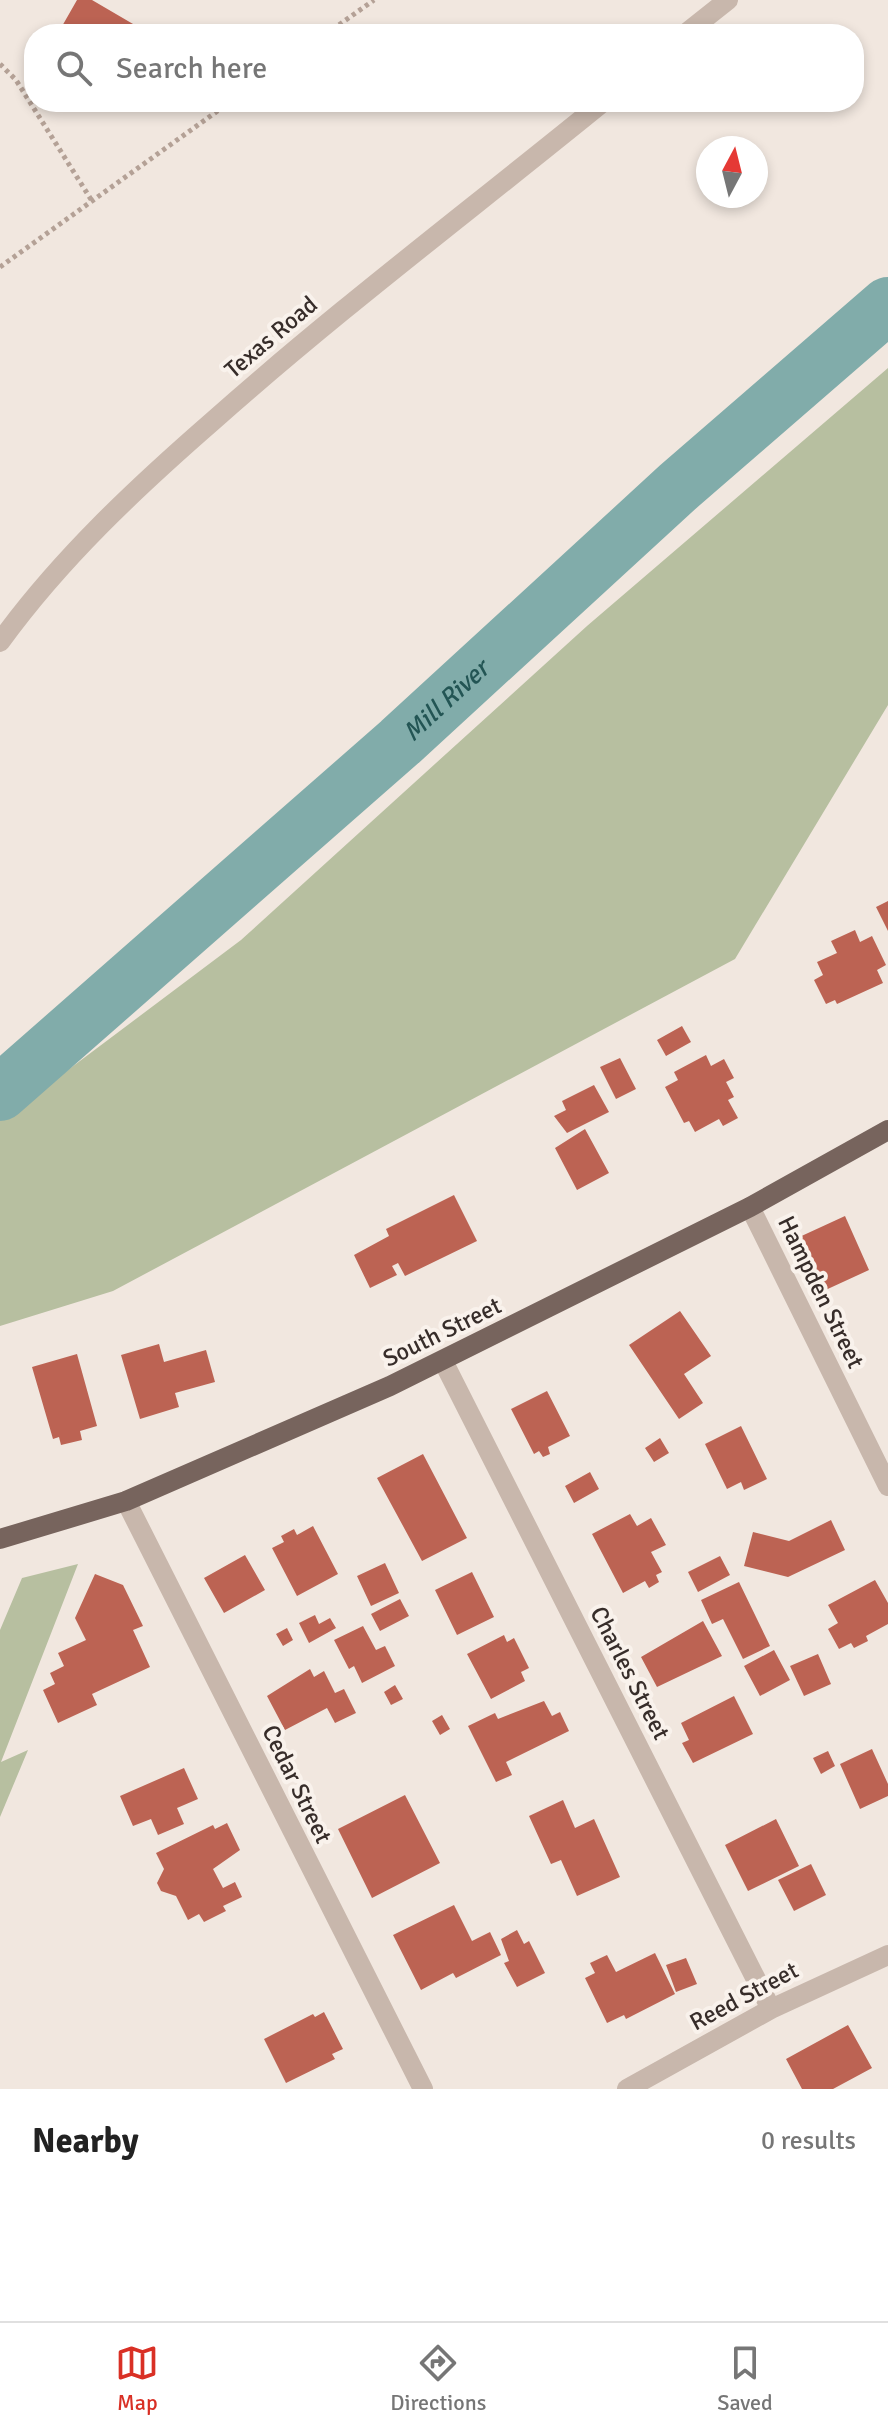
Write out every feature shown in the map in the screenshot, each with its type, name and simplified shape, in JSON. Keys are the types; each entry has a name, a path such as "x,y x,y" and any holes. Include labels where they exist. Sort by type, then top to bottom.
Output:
{"main road":[{"name":"South Street","path":"0,1539 126,1501 443,1361 750,1207 888,1130"}],"street":[{"path":"698,24 728,0"},
{"name":"Texas Road","path":"0,642 80,547 163,465 312,336 591,112"},
{"name":"Hampden Street","path":"750,1207 888,1486"},
{"name":"Charles Street","path":"443,1361 771,2009"},
{"name":"Cedar Street","path":"126,1501 423,2089"},
{"name":"Reed Street","path":"627,2089 771,2009 888,1955"}],"path":[{"path":"340,24 374,0"},
{"path":"0,64 24,93"},
{"path":"36,112 92,201"},
{"path":"0,267 216,112"}],"green space":[{"path":"888,368 888,705 735,959 113,1291 0,1326 0,1121 241,940 587,626"},
{"path":"78,1564 1,1762 28,1750 0,1817 0,1630 22,1578"}],"building":[{"path":"77,0 92,0 133,24 63,24"},
{"path":"888,901 888,931 876,907"},
{"path":"855,930 860,942 872,936 886,965 877,970 883,983 837,1004 835,1000 826,1004 814,980 823,975 817,962 837,953 831,941"},
{"path":"682,1026 691,1042 666,1056 657,1040"},
{"path":"706,1055 711,1066 724,1059 734,1078 726,1082 734,1097 728,1100 738,1118 723,1126 719,1119 695,1132 689,1121 684,1123 665,1087 678,1080 674,1072"},
{"path":"620,1058 636,1089 616,1099 600,1067"},
{"path":"594,1085 609,1112 567,1133 554,1116 566,1110 562,1101"},
{"path":"585,1129 609,1173 577,1190 555,1148"},
{"path":"454,1195 477,1241 405,1276 398,1263 392,1266 397,1275 370,1288 354,1255 389,1236 386,1229"},
{"path":"845,1216 869,1270 819,1293 795,1239"},
{"path":"680,1311 711,1356 684,1374 703,1403 679,1419 629,1345"},
{"path":"159,1344 164,1362 206,1350 215,1382 175,1393 179,1407 140,1419 121,1355"},
{"path":"77,1354 97,1426 80,1431 82,1440 61,1445 59,1437 53,1439 32,1367"},
{"path":"547,1391 570,1436 548,1447 550,1454 543,1457 539,1451 534,1454 511,1409"},
{"path":"741,1426 767,1479 744,1490 741,1482 727,1489 705,1444"},
{"path":"660,1438 669,1453 654,1462 645,1448"},
{"path":"423,1454 467,1538 422,1561 377,1478"},
{"path":"590,1472 599,1489 574,1503 565,1486"},
{"path":"630,1514 637,1526 651,1518 666,1545 651,1552 662,1572 656,1575 659,1582 649,1588 645,1581 623,1593 592,1534"},
{"path":"831,1520 845,1550 788,1577 744,1566 753,1532 789,1541"},
{"path":"313,1526 338,1574 297,1596 272,1548 284,1542 281,1536 294,1529 297,1535"},
{"path":"245,1555 265,1590 224,1613 204,1578"},
{"path":"720,1556 730,1575 698,1592 688,1572"},
{"path":"385,1563 399,1593 371,1606 357,1576"},
{"path":"472,1572 494,1617 457,1635 435,1590"},
{"path":"95,1574 123,1585 143,1626 133,1630 150,1667 92,1694 97,1705 58,1723 43,1690 55,1684 50,1673 64,1666 58,1653 86,1640 75,1618"},
{"path":"875,1580 888,1603 888,1624 866,1636 868,1641 854,1648 851,1643 839,1649 828,1629 838,1623 828,1605"},
{"path":"739,1582 770,1646 743,1659 723,1619 712,1624 701,1600"},
{"path":"400,1599 409,1616 380,1631 371,1614"},
{"path":"315,1615 319,1624 330,1618 336,1628 309,1643 299,1623"},
{"path":"703,1621 722,1656 657,1687 641,1657"},
{"path":"363,1626 376,1650 385,1646 395,1666 362,1683 354,1666 349,1669 334,1640"},
{"path":"287,1628 293,1640 283,1646 276,1634"},
{"path":"504,1635 507,1642 514,1638 529,1668 521,1672 525,1681 491,1699 467,1654"},
{"path":"774,1650 790,1680 760,1696 744,1666"},
{"path":"818,1654 831,1684 804,1696 790,1666"},
{"path":"310,1669 314,1677 324,1671 335,1693 344,1689 356,1713 335,1723 327,1708 285,1730 267,1696"},
{"path":"395,1685 403,1699 391,1705 384,1692"},
{"path":"734,1696 753,1734 693,1763 682,1743 689,1740 681,1723"},
{"path":"544,1701 552,1716 560,1712 569,1731 506,1762 512,1775 496,1782 468,1726 495,1713 498,1719"},
{"path":"442,1715 450,1729 440,1735 432,1721"},
{"path":"872,1749 888,1784 888,1796 860,1809 840,1764"},
{"path":"828,1751 835,1766 821,1774 813,1758"},
{"path":"184,1768 198,1799 177,1808 184,1824 158,1835 151,1819 133,1826 120,1796"},
{"path":"405,1795 440,1863 372,1898 338,1829"},
{"path":"563,1800 575,1828 594,1819 620,1877 577,1896 561,1860 551,1864 529,1816"},
{"path":"776,1819 799,1866 748,1891 725,1845"},
{"path":"227,1823 240,1850 213,1869 223,1888 235,1882 242,1897 223,1906 226,1911 204,1922 199,1914 188,1920 176,1896 161,1891 157,1883 164,1869 156,1853 213,1825 215,1829"},
{"path":"811,1864 826,1895 794,1911 778,1880"},
{"path":"454,1905 472,1941 490,1932 501,1955 456,1978 453,1973 421,1990 393,1935"},
{"path":"517,1930 524,1944 529,1941 545,1973 517,1987 504,1963 509,1961 501,1939"},
{"path":"655,1953 675,1994 626,2019 624,2015 607,2023 585,1978 595,1973 590,1963 607,1955 616,1972"},
{"path":"686,1958 697,1984 676,1992 666,1965"},
{"path":"324,2012 343,2049 332,2054 335,2059 286,2083 264,2039 313,2014 315,2017"},
{"path":"848,2025 872,2068 833,2089 802,2089 786,2059"}],"waterway":[{"name":"Mill River","path":"0,1093 400,742 679,486 888,305"}]}
